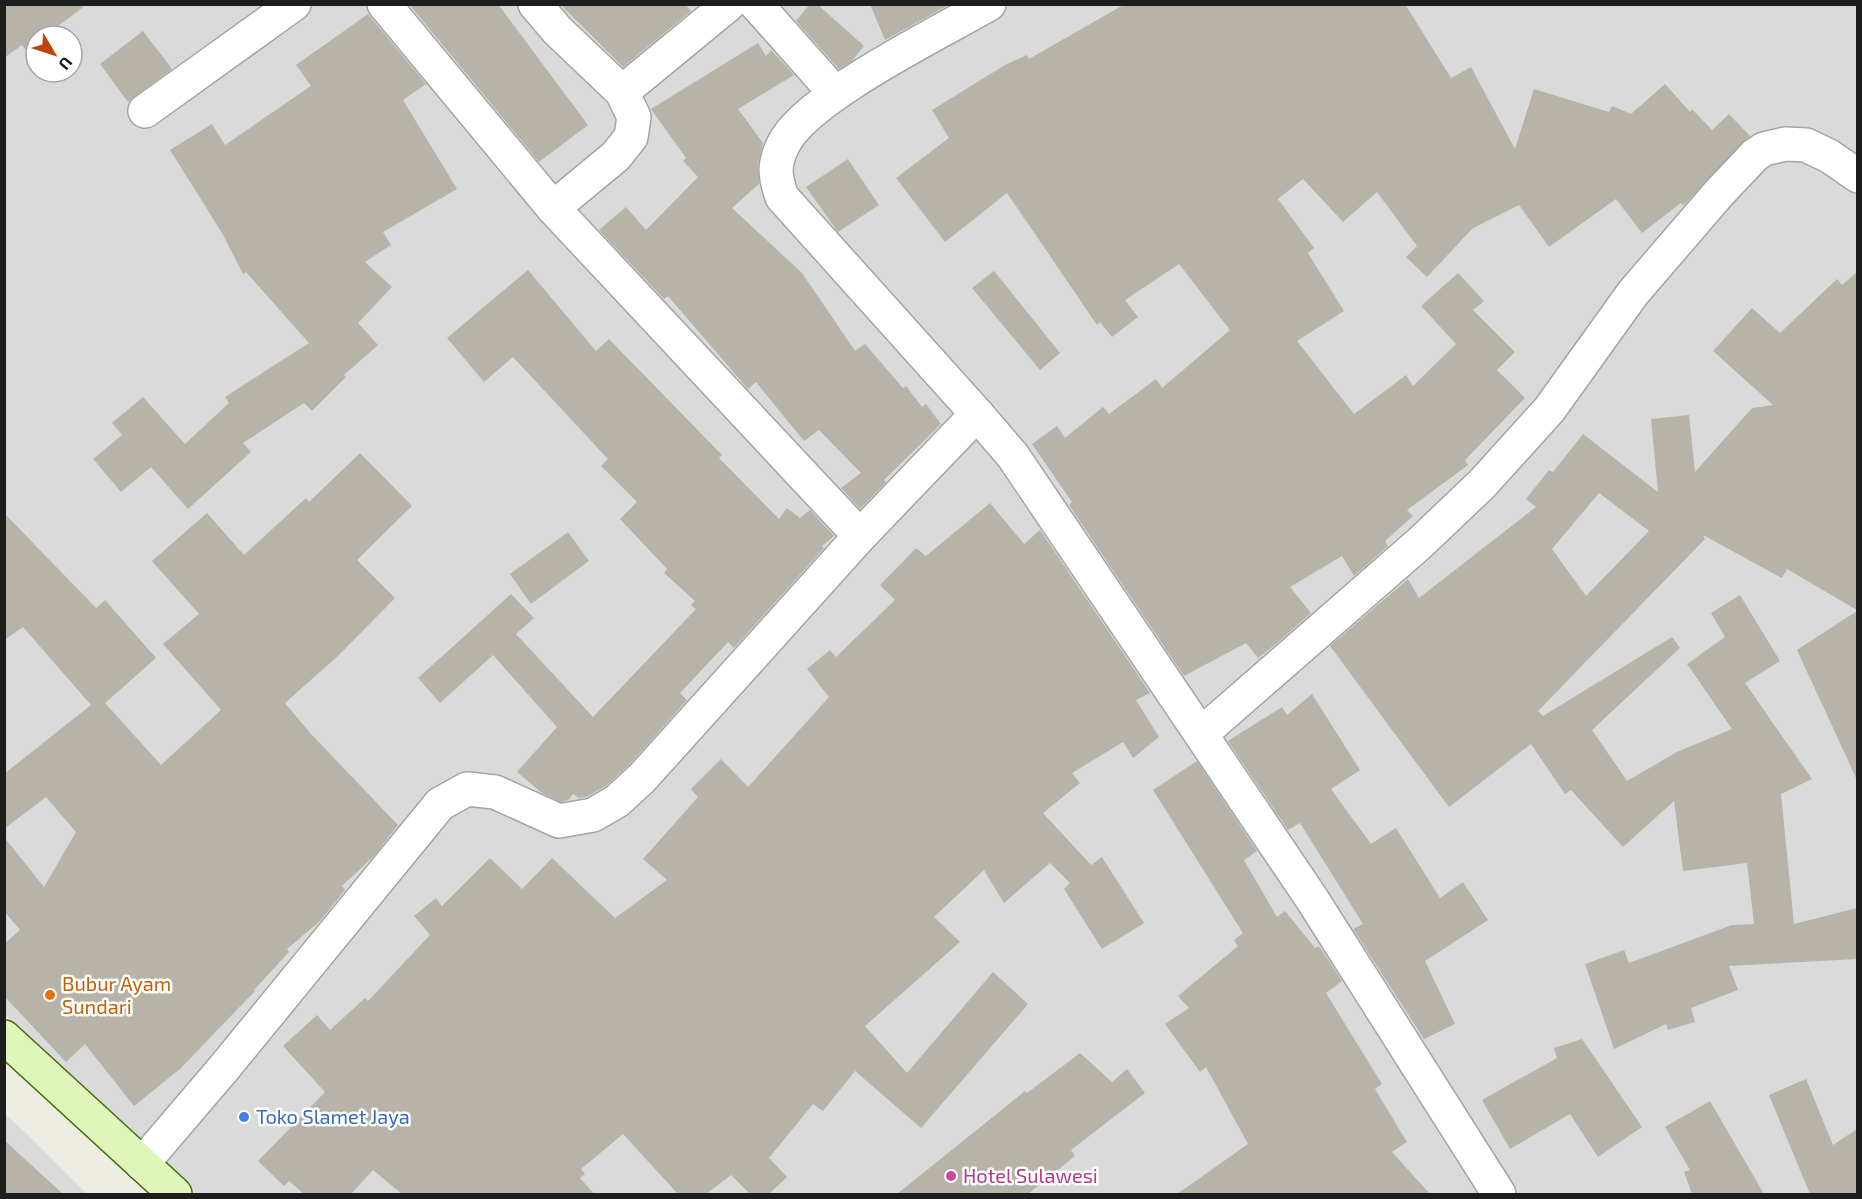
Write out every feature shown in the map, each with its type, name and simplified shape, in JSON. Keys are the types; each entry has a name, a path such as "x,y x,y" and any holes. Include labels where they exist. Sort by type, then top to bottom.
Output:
{"main road":[{"path":"4,1037 175,1194"}],"street":[{"path":"145,111 294,4"},
{"path":"384,4 553,208 860,536"},
{"path":"535,4 557,30 622,92 634,117 631,136 616,156 553,208"},
{"path":"622,92 729,4"},
{"path":"756,4 835,93"},
{"path":"989,4 835,93 807,115 783,144 774,174 782,197 1013,456 1312,899 1499,1194"},
{"path":"1201,734 1420,543 1482,484 1549,410 1633,293 1719,193 1755,155 1764,149 1785,144 1806,145 1829,156 1857,176"},
{"path":"142,1164 224,1068 440,804 467,789 495,792 559,821 593,815 616,801 642,778 860,536 977,414"}],"shaded area":[{"path":"4,5 1857,5 1857,1194 196,1194 5,1015"},
{"path":"4,1113 29,1136 87,1194 5,1194"}],"building":[{"path":"4,4 87,4 61,24 24,24 24,48 22,45 4,58"},
{"path":"409,4 498,4 588,125 539,162"},
{"path":"560,4 685,4 691,11 623,67"},
{"path":"810,4 817,4 864,46 851,62 839,69 796,21"},
{"path":"870,4 950,4 885,40"},
{"path":"1125,4 1405,4 1451,78 1471,67 1515,149 1534,89 1609,112 1612,106 1631,114 1665,84 1690,112 1692,109 1712,130 1729,114 1750,136 1683,206 1681,203 1642,233 1616,199 1549,247 1519,205 1473,228 1427,277 1406,257 1417,246 1377,192 1343,222 1303,179 1278,199 1314,248 1308,253 1344,311 1297,341 1354,414 1406,375 1413,386 1456,344 1421,306 1458,273 1484,301 1473,310 1515,352 1497,370 1525,398 1465,460 1468,465 1407,510 1413,516 1385,541 1388,546 1354,576 1342,556 1290,587 1311,613 1277,643 1258,658 1246,643 1184,676 1069,505 1072,502 1032,444 1057,426 1065,438 1103,407 1109,414 1156,379 1162,388 1230,330 1179,264 1125,300 1138,317 1112,337 1100,322 1097,325 1007,193 945,242 896,178 949,138 932,110 1005,65 1027,55 1029,59"},
{"path":"368,14 426,84 403,100 457,189 383,232 391,245 365,262 392,287 358,323 378,345 344,375 346,377 312,411 304,403 243,443 251,452 188,509 151,467 121,492 93,459 122,435 112,423 143,397 185,444 229,403 225,397 309,343 246,272 243,274 222,233 170,150 212,124 225,145 311,86 296,65"},
{"path":"143,31 172,69 128,102 100,64"},
{"path":"758,43 766,56 771,50 794,75 738,109 763,143 758,164 759,184 732,208 802,273 855,351 865,344 903,388 906,386 922,407 926,404 941,424 884,480 886,482 860,509 841,488 861,473 819,430 804,441 756,382 748,389 668,296 664,299 599,230 626,207 646,230 698,177 683,161 686,158 651,109"},
{"path":"848,159 879,205 838,232 806,187"},
{"path":"528,270 596,351 609,339 722,455 719,458 779,519 787,508 800,518 810,510 834,536 822,546 824,548 734,648 728,642 680,693 687,700 629,765 606,786 586,797 579,798 573,794 568,800 561,802 542,793 517,772 557,727 493,655 440,703 418,678 511,594 534,618 516,634 593,717 696,609 691,605 695,601 664,573 667,569 620,519 637,502 601,466 608,459 513,357 484,382 447,338"},
{"path":"994,271 1060,353 1040,370 972,288"},
{"path":"1857,272 1857,610 1787,569 1782,578 1703,535 1705,539 1538,711 1543,716 1672,637 1680,648 1592,730 1627,781 1677,752 1732,729 1687,664 1725,637 1711,613 1740,595 1780,661 1745,683 1812,779 1781,794 1794,924 1857,908 1857,959 1729,966 1738,990 1691,1008 1695,1022 1668,1030 1666,1024 1614,1049 1585,964 1624,950 1629,963 1732,925 1754,924 1747,863 1683,871 1674,801 1623,847 1571,790 1565,794 1531,744 1449,807 1330,646 1408,579 1419,598 1536,507 1526,499 1549,470 1553,472 1583,434 1658,492 1651,419 1689,415 1695,472 1752,408 1773,405 1713,351 1752,308 1780,333 1837,279 1842,285","holes":["1599,493 1649,531 1586,596 1552,549"]},
{"path":"360,453 412,506 357,560 395,598 339,655 285,703 311,734 398,825 374,856 342,886 345,890 319,922 287,949 289,952 255,991 180,1069 134,1106 85,1044 66,1062 4,996 4,944 20,930 4,911 4,837 44,887 76,832 46,797 4,829 4,774 91,705 23,627 4,640 4,513 96,608 105,600 156,658 105,703 161,765 221,710 163,644 199,614 152,561 207,513 244,555 306,498 309,502"},
{"path":"990,503 1024,544 1040,530 1150,693 1136,700 1159,737 1133,758 1123,742 1072,773 1080,783 1043,813 1091,865 1102,857 1144,923 1102,949 1064,889 1070,883 1050,863 1004,903 984,870 934,917 960,942 865,1026 907,1073 993,972 1028,1004 921,1128 855,1071 823,1111 813,1104 769,1158 787,1177 769,1194 750,1194 731,1175 706,1194 678,1194 623,1134 581,1169 585,1174 580,1178 594,1194 402,1194 373,1170 351,1194 304,1194 289,1181 284,1186 258,1161 325,1092 283,1046 317,1015 330,1030 365,998 368,1001 430,935 414,916 436,898 442,906 490,858 522,889 552,858 615,918 667,880 643,859 698,797 691,789 721,759 748,787 829,697 807,669 830,650 836,657 895,600 880,585 916,548 926,556"},
{"path":"568,532 589,561 531,604 510,574"},
{"path":"1857,611 1857,780 1797,650"},
{"path":"1312,694 1360,770 1331,789 1371,844 1396,828 1440,898 1463,882 1488,920 1425,961 1455,1024 1424,1039 1353,929 1363,924 1300,823 1288,830 1228,741 1282,707 1287,715"},
{"path":"1197,761 1257,851 1244,860 1277,917 1285,911 1315,948 1319,946 1342,981 1326,993 1382,1084 1375,1089 1407,1142 1392,1152 1430,1194 1177,1194 1248,1144 1206,1067 1200,1072 1165,1024 1189,1008 1178,996 1238,946 1234,940 1243,933 1153,790"},
{"path":"1582,1039 1642,1127 1598,1157 1570,1114 1510,1149 1482,1100 1557,1058 1554,1048"},
{"path":"1080,1053 1112,1082 1127,1069 1145,1093 1071,1150 1075,1156 1028,1194 897,1194 1025,1091 1027,1093"},
{"path":"1806,1079 1833,1145 1857,1129 1857,1194 1810,1194 1769,1095"},
{"path":"1710,1101 1764,1194 1692,1194 1684,1172 1690,1170 1665,1127"},
{"path":"4,1140 63,1194 4,1194"}],"place":[{"name":"Bubur Ayam Sundari","path":"50,995"},
{"name":"Toko Slamet Jaya","path":"244,1117"},
{"name":"Hotel Sulawesi","path":"951,1176"}]}
